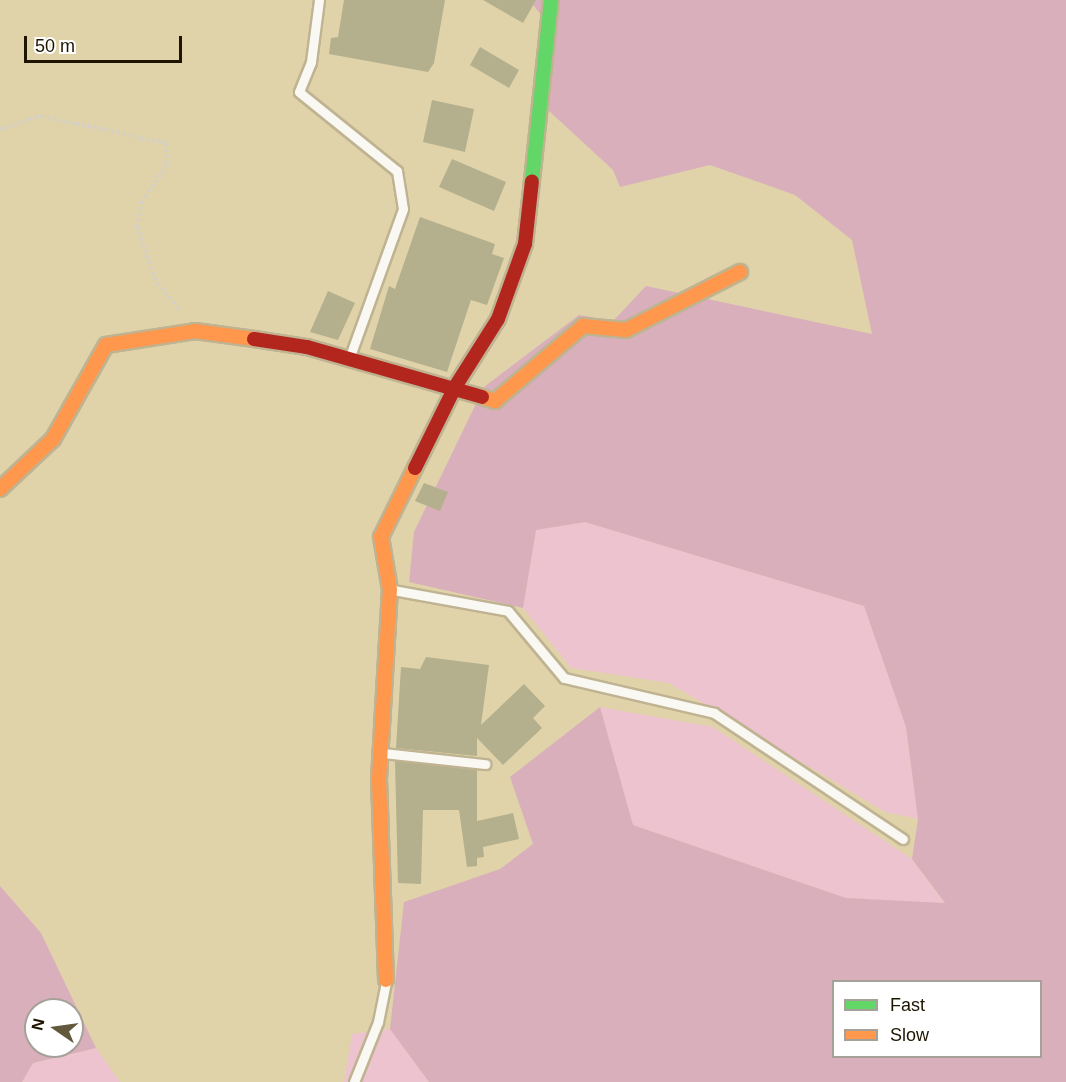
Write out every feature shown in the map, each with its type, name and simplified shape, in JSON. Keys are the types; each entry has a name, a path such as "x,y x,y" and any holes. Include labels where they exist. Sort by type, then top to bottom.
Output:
{"street":[{"path":"386,980 381,753 390,590 381,537 455,387 498,319 525,244 551,0"},
{"path":"0,489 53,439 106,345 195,331 307,347 455,387 495,401 583,326 626,330 740,272"}],"lane":[{"path":"319,0 311,62 299,92 397,171 403,209 349,358"},
{"path":"390,590 508,611 564,678 714,713 903,840"},
{"path":"381,753 485,764"},
{"path":"354,1082 378,1022 386,980"}],"path":[{"path":"0,129 41,116 166,143 167,165 142,201 137,227 153,278 195,331"}],"shaded area":[{"path":"529,0 1066,0 1066,1082 429,1082 390,1029 404,902 500,869 533,844 510,777 600,707 633,825 846,898 945,903 912,859 918,819 906,727 864,606 585,522 536,530 523,608 409,582 414,532 484,387 579,315 613,321 646,286 872,334 852,240 795,195 710,165 620,187 613,170 548,110 541,15"},
{"path":"585,522 864,606 906,727 918,819 885,812 669,683 571,668 523,608 536,530"},
{"path":"600,707 713,727 912,859 945,904 846,898 633,825"},
{"path":"0,886 41,933 72,998 24,998 24,1058 54,1058 33,1063 22,1082 0,1082"},
{"path":"84,1023 96,1048 84,1051"},
{"path":"390,1029 429,1082 344,1082 352,1034"},
{"path":"96,1048 120,1082 22,1082 33,1063 54,1058 84,1058 84,1051"}],"building":[{"path":"344,0 445,0 434,63 428,72 329,54 331,38 338,37"},
{"path":"483,0 536,0 523,23"},
{"path":"480,47 519,70 509,88 470,65"},
{"path":"432,100 474,109 465,152 423,142"},
{"path":"452,159 506,182 494,211 439,187"},
{"path":"420,217 495,244 492,254 504,258 487,305 471,300 447,372 370,349 389,286 395,289"},
{"path":"328,291 355,303 338,340 310,332"},
{"path":"424,483 448,492 440,511 415,501"},
{"path":"426,657 489,665 481,725 524,684 545,706 533,718 542,728 503,765 477,738 477,756 396,748 401,667 420,669"},
{"path":"395,761 477,770 477,821 513,813 519,839 483,847 484,857 477,858 477,866 467,867 459,810 423,810 421,884 398,883"}],"traffic: fast":[{"path":"532,181 551,0"}],"traffic: slow":[{"path":"482,397 495,401 583,326 626,330 740,272"},
{"path":"0,489 53,439 106,345 195,331 254,339"},
{"path":"386,980 379,779 390,590 381,537 415,468"}],"traffic: jam":[{"path":"415,468 455,387 498,319 525,244 532,181"},
{"path":"254,339 307,347 482,397"}]}
